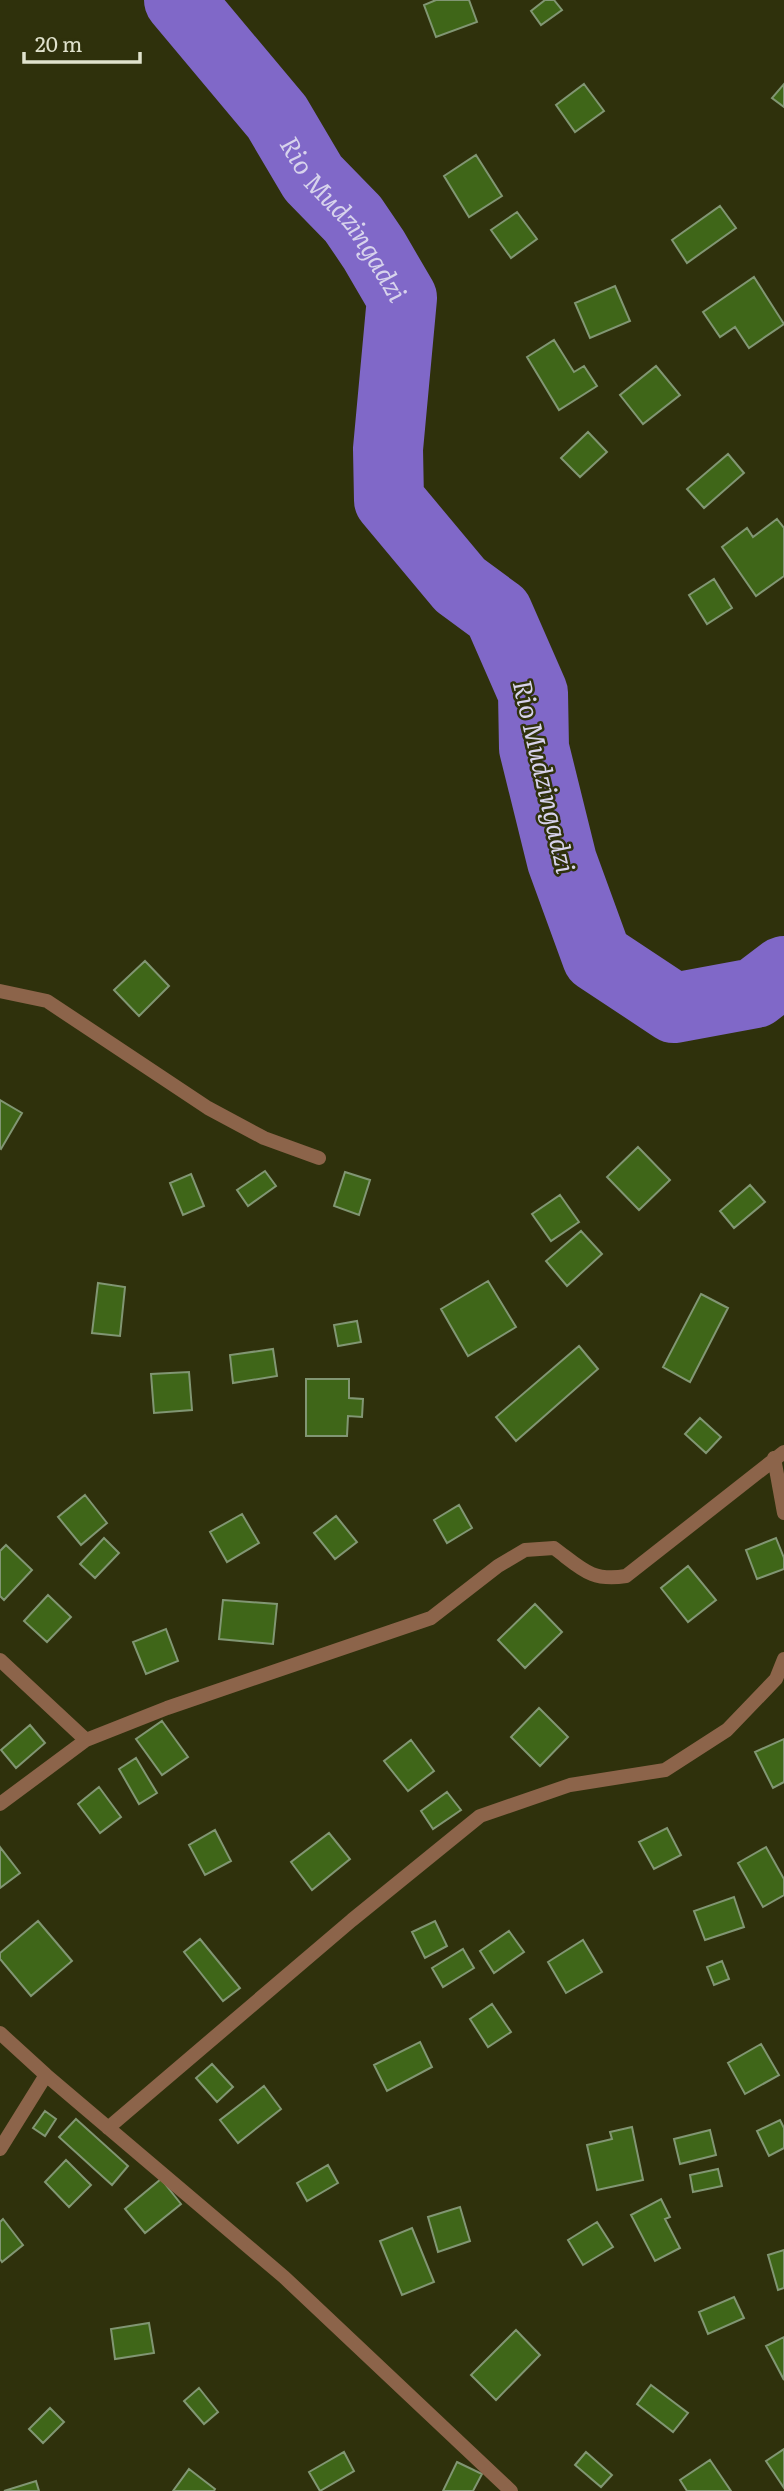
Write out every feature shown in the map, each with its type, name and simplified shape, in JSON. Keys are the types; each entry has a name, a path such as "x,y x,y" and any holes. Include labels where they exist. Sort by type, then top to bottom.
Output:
{"street":[{"path":"0,991 47,1001 208,1108 264,1138 318,1158"},
{"path":"779,1455 784,1513"},
{"path":"0,1804 86,1740 167,1708 431,1618 498,1566 525,1550 554,1548 591,1575 611,1579 626,1576 779,1455"},
{"path":"108,2129 352,1920 480,1816 570,1785 665,1770 727,1730 776,1679 784,1659"},
{"path":"0,1660 86,1740"},
{"path":"0,2033 108,2129 285,2277 510,2491"},
{"path":"0,2149 46,2075"}],"building":[{"path":"436,0 469,0 477,22 436,37 424,5"},
{"path":"545,0 554,0 562,10 541,25 531,11"},
{"path":"584,84 604,111 575,132 556,105"},
{"path":"784,84 784,107 772,98"},
{"path":"476,155 502,196 469,217 444,176"},
{"path":"720,206 736,228 687,263 672,240"},
{"path":"517,212 537,239 511,258 491,230"},
{"path":"754,277 784,324 749,348 735,327 720,337 703,312"},
{"path":"615,286 630,321 590,338 575,303"},
{"path":"554,340 574,372 584,366 597,386 559,410 527,357"},
{"path":"656,366 680,395 643,424 620,395"},
{"path":"588,432 607,452 580,477 561,458"},
{"path":"728,454 744,473 704,508 687,489"},
{"path":"777,519 784,528 784,576 756,596 722,547 747,528 753,537"},
{"path":"714,579 732,608 707,624 689,595"},
{"path":"145,961 169,986 139,1016 114,990"},
{"path":"0,1100 22,1113 1,1149 0,1148"},
{"path":"638,1147 670,1180 639,1210 607,1177"},
{"path":"265,1171 276,1186 248,1206 237,1190"},
{"path":"345,1172 370,1180 359,1215 334,1206"},
{"path":"191,1174 204,1206 183,1215 170,1183"},
{"path":"750,1185 765,1202 734,1228 720,1211"},
{"path":"560,1195 579,1222 551,1241 532,1214"},
{"path":"581,1231 602,1254 567,1286 546,1261"},
{"path":"488,1281 516,1327 468,1356 441,1309"},
{"path":"98,1283 125,1287 120,1336 92,1333"},
{"path":"701,1294 728,1308 690,1382 663,1367"},
{"path":"357,1321 361,1342 338,1346 334,1325"},
{"path":"579,1346 598,1369 516,1441 496,1417"},
{"path":"273,1349 277,1376 233,1383 230,1355"},
{"path":"189,1372 192,1410 154,1413 151,1374"},
{"path":"306,1379 349,1379 349,1398 363,1399 362,1417 348,1416 347,1436 306,1436"},
{"path":"700,1418 721,1437 706,1453 685,1434"},
{"path":"85,1495 107,1523 81,1545 58,1517"},
{"path":"459,1505 472,1528 447,1543 434,1520"},
{"path":"242,1514 259,1543 227,1562 210,1532"},
{"path":"336,1516 357,1542 335,1559 314,1533"},
{"path":"104,1538 119,1553 95,1578 80,1564"},
{"path":"776,1538 784,1558 784,1569 757,1579 746,1550"},
{"path":"6,1545 32,1570 4,1600 0,1596 0,1551"},
{"path":"688,1566 716,1600 688,1622 661,1588"},
{"path":"48,1595 71,1617 47,1642 24,1621"},
{"path":"223,1600 277,1604 273,1644 219,1639"},
{"path":"535,1604 562,1632 525,1668 498,1640"},
{"path":"166,1629 178,1661 146,1674 133,1642"},
{"path":"539,1708 568,1737 540,1766 511,1737"},
{"path":"162,1721 188,1757 162,1775 136,1739"},
{"path":"30,1725 45,1743 16,1768 1,1750"},
{"path":"784,1739 784,1782 773,1788 755,1752"},
{"path":"411,1740 434,1771 408,1791 384,1761"},
{"path":"136,1758 157,1793 139,1804 119,1769"},
{"path":"99,1787 121,1817 100,1833 78,1804"},
{"path":"447,1792 461,1810 433,1829 421,1811"},
{"path":"667,1828 681,1855 654,1869 639,1842"},
{"path":"215,1830 231,1861 205,1875 189,1845"},
{"path":"329,1833 350,1859 312,1890 291,1862"},
{"path":"0,1847 20,1873 0,1888"},
{"path":"766,1847 784,1879 784,1895 763,1907 738,1863"},
{"path":"734,1897 744,1927 705,1940 694,1911"},
{"path":"38,1921 72,1961 31,1996 0,1959 0,1953"},
{"path":"435,1921 447,1946 425,1958 412,1932"},
{"path":"509,1931 524,1952 494,1973 480,1951"},
{"path":"200,1939 240,1988 223,2001 184,1952"},
{"path":"583,1940 602,1972 566,1993 548,1962"},
{"path":"463,1949 474,1968 443,1987 432,1968"},
{"path":"722,1961 729,1979 714,1985 707,1967"},
{"path":"492,2004 511,2032 488,2047 470,2019"},
{"path":"420,2042 432,2067 387,2091 374,2065"},
{"path":"761,2044 779,2075 745,2094 728,2063"},
{"path":"212,2064 233,2087 217,2102 196,2078"},
{"path":"264,2086 281,2109 238,2143 220,2120"},
{"path":"45,2111 56,2119 45,2136 33,2128"},
{"path":"76,2119 128,2166 112,2185 59,2137"},
{"path":"780,2120 784,2128 784,2148 769,2156 757,2131"},
{"path":"632,2127 643,2180 597,2190 587,2145 612,2139 610,2132"},
{"path":"710,2130 716,2155 680,2164 674,2139"},
{"path":"66,2160 91,2185 69,2207 45,2182"},
{"path":"328,2165 338,2183 307,2201 297,2183"},
{"path":"718,2169 722,2186 693,2192 690,2175"},
{"path":"161,2179 181,2204 145,2233 125,2209"},
{"path":"661,2199 670,2217 665,2219 680,2248 655,2261 631,2215"},
{"path":"460,2207 470,2241 438,2252 428,2217"},
{"path":"3,2219 23,2245 2,2262 0,2222"},
{"path":"597,2222 613,2247 583,2265 568,2240"},
{"path":"412,2228 434,2282 402,2295 380,2241"},
{"path":"784,2250 784,2288 778,2290 768,2255"},
{"path":"734,2297 744,2318 708,2334 699,2312"},
{"path":"149,2323 154,2353 115,2359 111,2329"},
{"path":"516,2330 540,2355 496,2400 471,2375"},
{"path":"784,2337 784,2380 766,2346"},
{"path":"651,2385 688,2413 673,2432 637,2404"},
{"path":"199,2388 218,2412 204,2424 184,2401"},
{"path":"50,2408 64,2422 43,2443 29,2429"},
{"path":"784,2449 784,2488 766,2461"},
{"path":"344,2452 354,2471 320,2491 309,2472"},
{"path":"586,2452 612,2475 601,2487 575,2465"},
{"path":"710,2460 731,2491 687,2491 680,2480"},
{"path":"457,2462 482,2474 473,2491 443,2491"},
{"path":"189,2469 215,2489 214,2491 173,2491"},
{"path":"36,2481 39,2491 4,2491"}],"waterway":[{"name":"Rio Mudzingadzi","path":"179,0 277,117 313,178 353,219 402,298 388,449 389,500 460,585 498,613 533,693 534,748 562,861 597,957 674,1008 755,993 784,971"}]}
